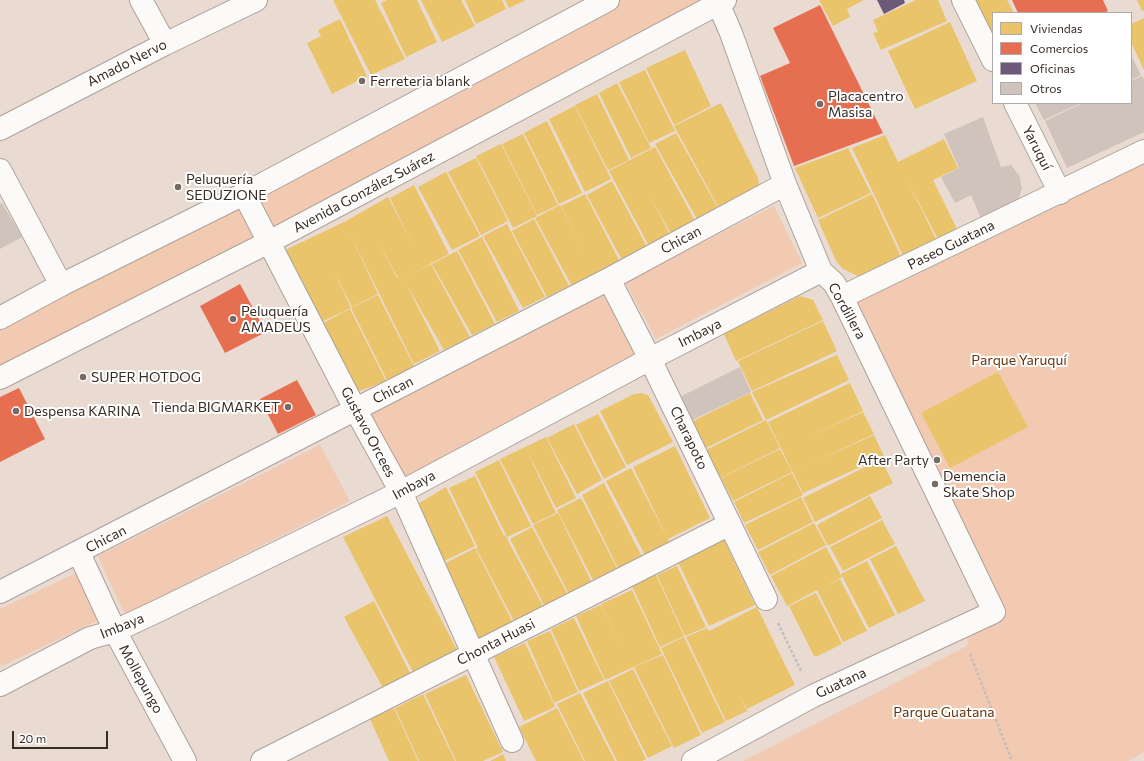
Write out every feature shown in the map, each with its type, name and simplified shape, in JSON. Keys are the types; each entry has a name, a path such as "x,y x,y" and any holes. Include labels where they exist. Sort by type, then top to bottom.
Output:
{"street":[{"path":"141,0 165,44"},
{"name":"Amado Nervo","path":"0,129 165,44 256,0"},
{"path":"0,318 62,285 244,194 608,0"},
{"path":"963,0 992,58"},
{"name":"Cordillera","path":"721,2 785,184 821,271 834,283 842,297 994,612"},
{"name":"Avenida González Suárez","path":"0,378 269,242 721,2"},
{"name":"Yaruquí","path":"1016,104 1060,193"},
{"name":"Paseo Guatana","path":"842,297 1060,193 1144,151"},
{"path":"0,170 62,285"},
{"name":"Chican","path":"0,592 79,553 609,279 785,184"},
{"name":"Gustavo Orcees","path":"244,194 355,409 401,492 512,741"},
{"name":"Imbaya","path":"0,685 90,638 115,631 401,492 650,359 821,271"},
{"name":"Charapoto","path":"609,279 650,359 766,599"},
{"name":"Chonta Huasi","path":"262,761 730,524"},
{"name":"Mollepungo","path":"79,553 115,631 186,761"},
{"name":"Guatana","path":"693,761 813,696 994,612"}],"path":[{"path":"766,599 813,696"},
{"path":"960,628 1012,761"}],"green space":[{"path":"608,0 725,0 0,378 0,318"},
{"name":"Parque Yaruquí","path":"1144,161 1144,752 1128,761 743,761 969,645 964,633 1000,614 851,302"},
{"path":"774,206 802,263 656,339 625,282"},
{"path":"604,291 638,361 404,480 369,412"},
{"path":"320,445 350,501 125,615 98,556"},
{"path":"76,573 99,620 2,666 0,662 0,609"}],"building: Viviendas":[{"path":"333,0 375,0 405,59 371,75"},
{"path":"387,0 417,0 437,42 406,57 381,3"},
{"path":"421,0 461,0 475,26 442,42"},
{"path":"465,0 502,0 506,9 476,24"},
{"path":"505,0 526,0 509,8"},
{"path":"819,0 864,0 847,9 850,17 833,26"},
{"path":"916,0 938,0 947,21 881,50 873,33 878,32 873,20"},
{"path":"975,0 1007,0 1013,12 992,12 992,32"},
{"path":"1137,0 1144,0 1144,10 1142,11"},
{"path":"1144,18 1144,70 1132,44 1132,24"},
{"path":"340,19 367,76 332,94 307,43 321,36 318,30"},
{"path":"950,22 977,81 915,109 888,51"},
{"path":"685,50 711,106 674,125 646,68"},
{"path":"645,70 675,131 649,143 619,82"},
{"path":"617,83 651,148 631,158 599,93"},
{"path":"597,94 629,160 608,170 575,105"},
{"path":"721,103 758,178 759,185 756,190 719,208 674,126"},
{"path":"575,106 611,179 585,192 549,119"},
{"path":"547,121 582,193 559,204 524,133"},
{"path":"676,133 718,208 697,219 655,144"},
{"path":"523,134 558,205 537,215 502,144"},
{"path":"885,135 898,162 944,139 958,168 933,180 958,231 939,241 906,178 939,245 905,260 852,148"},
{"path":"501,144 537,216 513,228 476,156"},
{"path":"655,147 695,221 671,234 649,195 670,235 649,246 609,171"},
{"path":"848,148 871,193 818,218 795,168"},
{"path":"476,158 508,221 481,235 448,172"},
{"path":"446,172 480,236 452,250 418,187"},
{"path":"612,181 648,249 623,262 587,195"},
{"path":"414,185 449,254 403,278 431,264 470,337 444,350 405,282 440,351 414,364 348,230 378,294 352,307 333,269 351,308 317,324 281,252 344,222 388,197 413,245 390,198","holes":["377,239 398,278 397,278"]},
{"path":"585,194 620,262 572,286 535,218 560,205 586,256 561,206"},
{"path":"872,194 903,261 867,276 858,276 843,269 836,261 818,220"},
{"path":"534,219 569,286 547,297 512,231"},
{"path":"507,224 545,297 523,308 483,236"},
{"path":"482,237 519,311 497,322 458,250"},
{"path":"457,251 495,324 472,335 432,264"},
{"path":"378,295 414,366 387,380 351,308"},
{"path":"800,296 813,300 823,320 736,361 724,334"},
{"path":"350,309 386,381 357,392 319,325"},
{"path":"823,321 837,351 752,391 738,361"},
{"path":"837,355 849,380 766,420 752,392"},
{"path":"998,372 1028,427 950,468 921,413"},
{"path":"850,383 863,411 807,437 863,412 874,434 801,468 874,435 884,456 803,493 768,422"},
{"path":"642,393 648,395 673,442 627,465 600,411 634,394"},
{"path":"750,393 763,420 704,449 691,422"},
{"path":"598,414 626,467 604,479 576,425"},
{"path":"766,420 780,448 720,478 706,450"},
{"path":"574,424 602,480 577,494 547,438"},
{"path":"546,437 576,498 556,508 525,447"},
{"path":"675,446 710,518 668,539 633,467"},
{"path":"525,447 556,513 533,524 500,459"},
{"path":"780,449 792,472 733,501 721,478"},
{"path":"881,459 893,483 815,522 803,498"},
{"path":"499,460 531,526 507,537 475,472"},
{"path":"631,468 670,543 645,555 606,481"},
{"path":"792,473 803,495 744,523 734,502"},
{"path":"475,476 504,536 505,535 544,608 515,623 476,548 478,548 449,488"},
{"path":"604,483 642,557 618,568 582,495"},
{"path":"446,487 475,546 438,564 411,508"},
{"path":"870,496 882,518 828,546 817,525"},
{"path":"801,497 813,522 758,550 745,525"},
{"path":"581,498 617,568 593,580 557,510"},
{"path":"558,513 592,583 569,594 533,525"},
{"path":"387,516 457,650 413,672 343,537"},
{"path":"882,520 895,544 843,571 830,547"},
{"path":"814,523 826,545 770,575 758,552"},
{"path":"532,527 568,595 545,607 510,539"},
{"path":"724,540 755,605 709,626 678,562"},
{"path":"896,546 925,601 898,614 870,559"},
{"path":"826,547 842,577 823,587 840,579 867,631 843,642 817,590 787,606 771,576"},
{"path":"475,548 513,623 477,642 438,567"},
{"path":"867,561 895,615 869,628 841,574"},
{"path":"677,566 706,627 685,636 657,575"},
{"path":"656,575 684,636 660,647 632,586"},
{"path":"632,590 662,654 605,680 576,616 601,605 625,654 601,604"},
{"path":"816,593 842,644 818,656 814,656 789,606"},
{"path":"374,601 411,675 383,688 344,617"},
{"path":"757,607 795,685 747,709 740,697 747,711 726,721 686,637 707,628 709,631"},
{"path":"574,618 604,680 579,691 551,629"},
{"path":"550,631 578,692 554,703 527,641"},
{"path":"684,637 725,722 702,733 661,648"},
{"path":"525,643 555,707 524,721 494,657"},
{"path":"663,655 701,735 674,748 634,667"},
{"path":"633,669 672,746 648,758 609,681"},
{"path":"466,675 503,752 483,761 456,761 425,694"},
{"path":"608,681 646,759 642,761 617,761 583,693"},
{"path":"580,693 615,761 585,761 557,704"},
{"path":"423,694 455,761 419,761 395,708"},
{"path":"394,708 418,761 389,761 370,719"},
{"path":"557,708 584,761 536,761 519,727"},
{"path":"503,754 506,761 490,761"}],"building: Comercios":[{"path":"1012,0 1103,0 1108,11 1106,12 1018,12"},
{"name":"Placacentro Masisa","path":"820,5 883,133 794,166 760,76 790,63 773,28"},
{"name":"Peluquería AMADEUS","path":"240,284 266,332 225,353 200,306"},
{"name":"Tienda BIGMARKET","path":"297,380 316,415 278,434 260,399"},
{"name":"Despensa KARINA","path":"19,388 45,439 0,462 0,397"}],"building: Oficinas":[{"path":"877,0 904,0 905,3 884,14"}],"building: Otros":[{"path":"1132,57 1141,75 1132,80"},
{"path":"1142,76 1144,79 1144,132 1067,168 1045,121 1081,104 1132,104 1132,81"},
{"path":"1036,104 1079,104 1044,120"},
{"path":"983,117 1001,167 1011,165 1019,175 1022,188 1019,198 1013,207 982,221 971,195 955,203 941,177 959,168 944,134"},
{"path":"2,203 22,237 0,249 0,204"},
{"path":"740,367 751,392 690,421 678,398"}],"place":[{"name":"Ferreteria blank","path":"362,81"},
{"name":"Placacentro Masisa","path":"820,104"},
{"name":"Peluquería SEDUZIONE","path":"178,187"},
{"name":"Peluquería AMADEUS","path":"233,319"},
{"name":"SUPER HOTDOG","path":"83,377"},
{"name":"Tienda BIGMARKET","path":"288,407"},
{"name":"Despensa KARINA","path":"16,411"},
{"name":"After Party","path":"937,460"},
{"name":"Demencia Skate Shop","path":"935,484"}],"park label":[{"name":"Parque Guatana","path":"944,712"}]}
